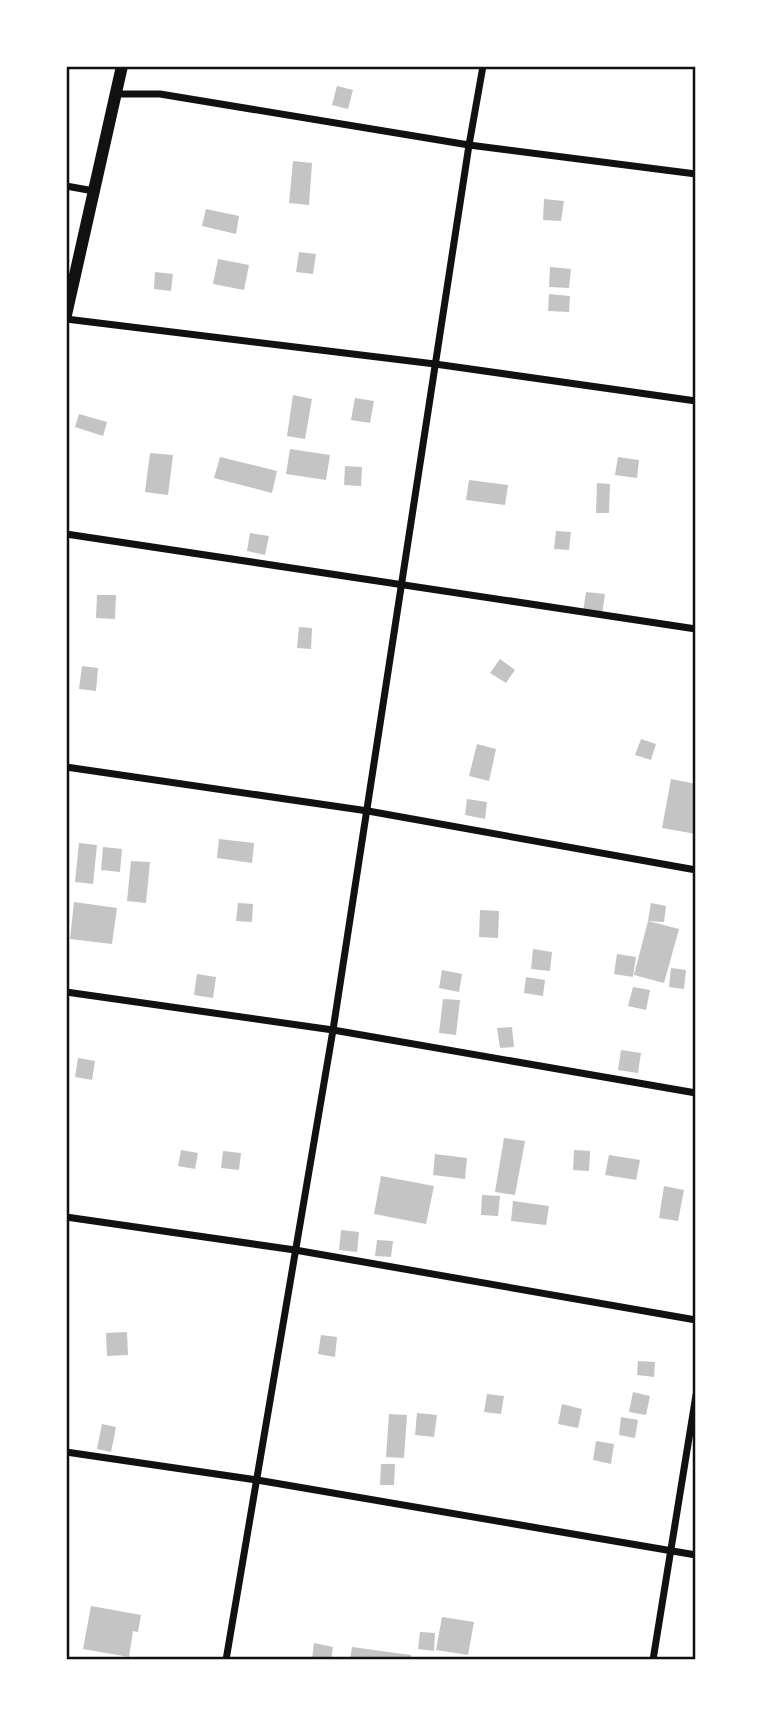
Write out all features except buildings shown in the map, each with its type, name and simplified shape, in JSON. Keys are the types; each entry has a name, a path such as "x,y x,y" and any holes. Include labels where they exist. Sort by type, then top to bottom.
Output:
{"street":[{"path":"122,66 66,317 435,364 695,401"},
{"path":"226,1660 333,1030 483,66"},
{"path":"116,94 160,94 469,145 695,174"},
{"path":"66,186 94,191"},
{"path":"66,534 695,629"},
{"path":"66,767 368,811 695,870"},
{"path":"66,992 333,1030 695,1093"},
{"path":"66,1217 295,1250 695,1320"},
{"path":"653,1660 695,1395"},
{"path":"66,1452 257,1480 695,1555"}]}
